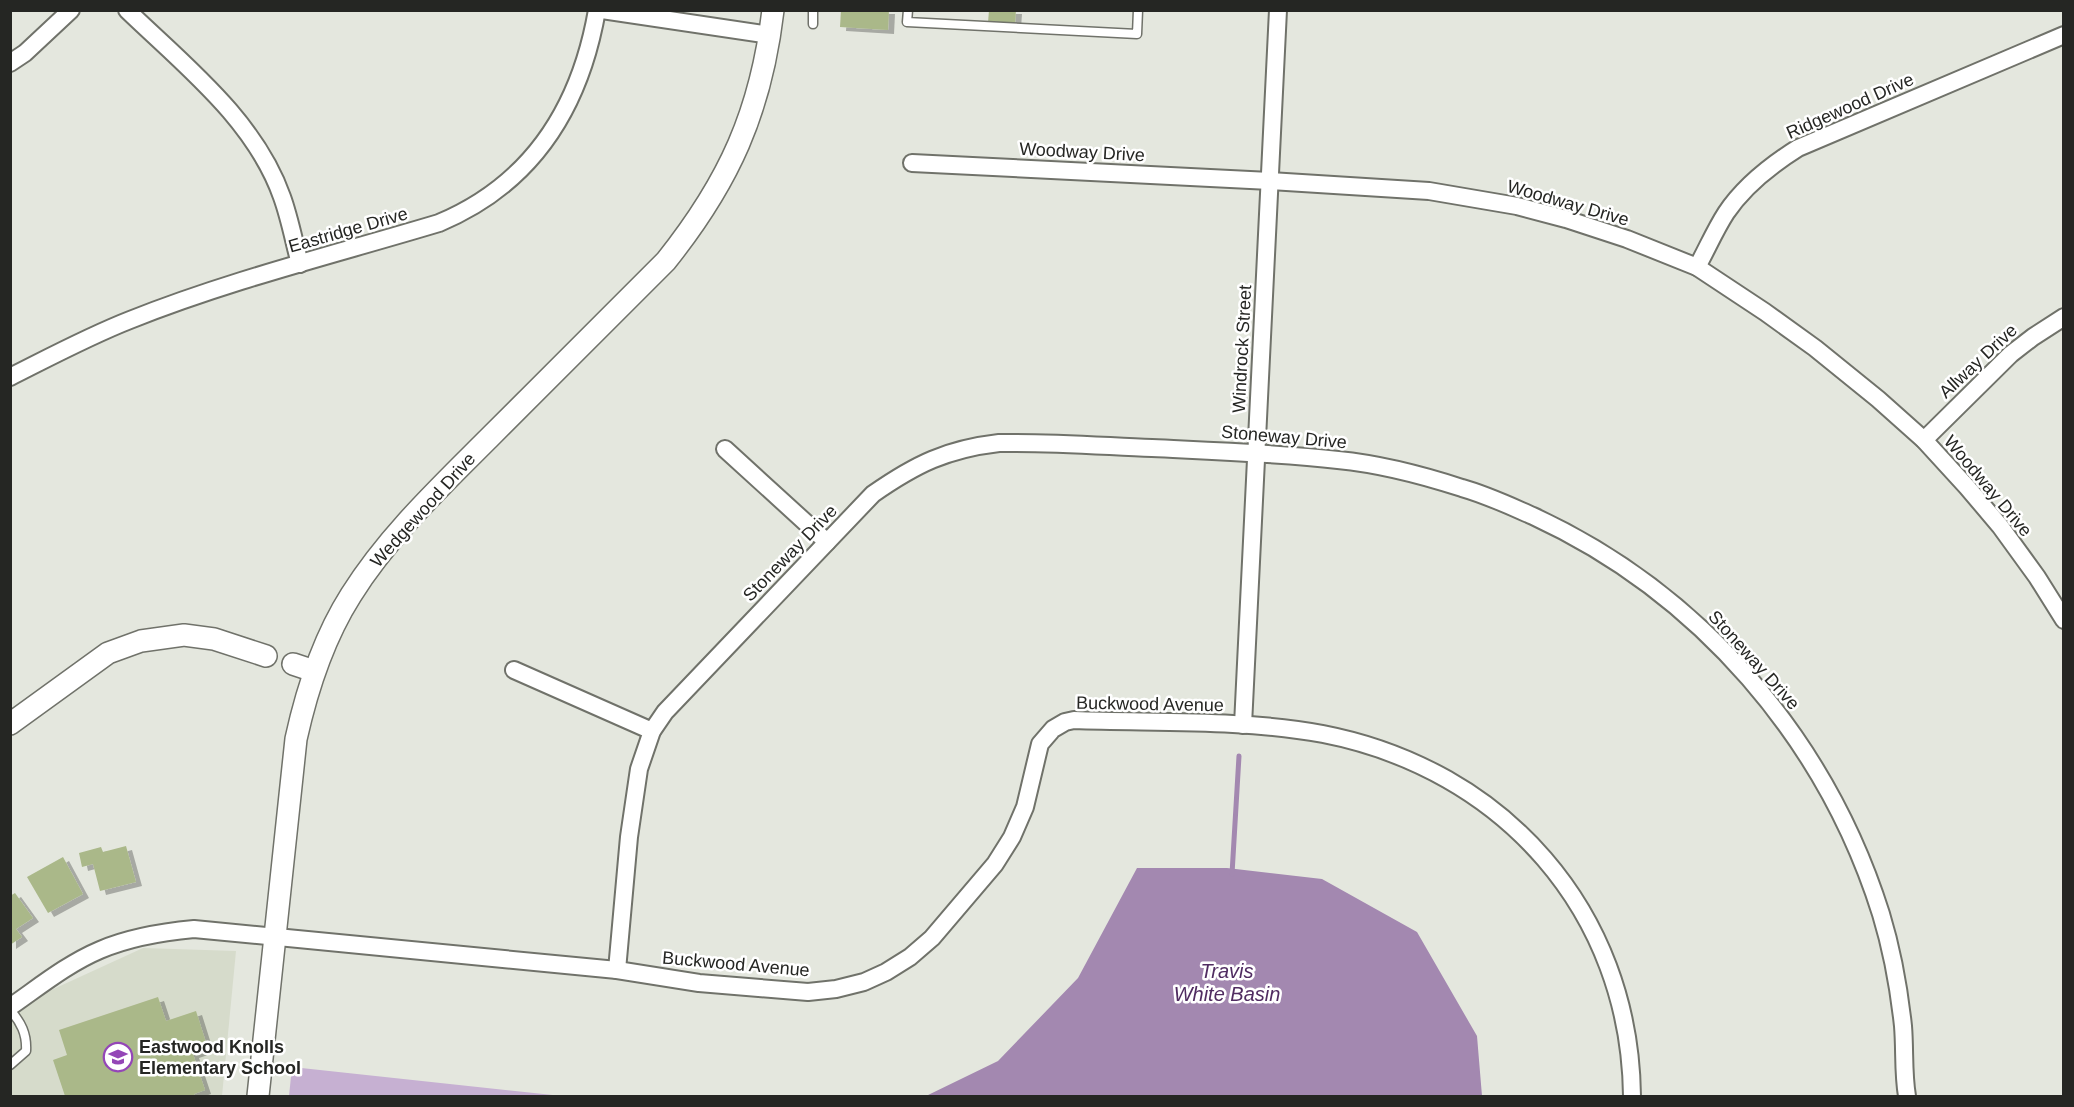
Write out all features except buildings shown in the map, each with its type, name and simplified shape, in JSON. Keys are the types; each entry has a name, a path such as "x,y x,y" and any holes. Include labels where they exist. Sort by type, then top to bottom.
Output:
{"street":[{"path":"10,63 71,10"},
{"path":"127,10 224,104 248,134 265,161 282,196 300,264"},
{"name":"Eastridge Drive","path":"10,377 94,335 224,286 439,223 464,213 512,179 543,145 565,110 582,73 592,39 597,10"},
{"path":"602,10 770,35"},
{"name":"Wedgewood Drive","path":"258,1096 296,739 314,671 333,626 350,595 382,550 449,478 666,261 694,226 719,187 742,139 755,102 770,35 773,10"},
{"name":"Windrock Street","path":"1243,725 1278,10"},
{"name":"Ridgewood Drive","path":"1697,267 1726,213 1756,178 1798,148 2064,35"},
{"name":"Woodway Drive","path":"912,163 1429,191 1517,206 1627,239 1697,267 1766,312 1878,399 1924,440 2000,526 2064,620"},
{"name":"Allway Drive","path":"1924,440 2011,354 2032,337 2064,317"},
{"name":"Stoneway Drive","path":"617,970 629,837 644,751 652,731 665,712 873,494 899,476 937,457 973,446 1015,443 1256,453 1340,460 1398,470 1464,488 1555,526 1598,550 1652,587 1722,648 1766,696 1798,741 1844,819 1882,916 1896,975 1903,1028 1907,1096"},
{"path":"725,449 827,542"},
{"path":"10,724 108,653 141,641 184,635 214,639 266,656"},
{"path":"293,664 314,671"},
{"path":"514,670 652,731"},
{"name":"Buckwood Avenue","path":"10,1009 58,973 99,950 137,937 194,929 275,935 408,951 617,970 699,983 808,992 836,989 864,982 910,957 932,938 995,864 1012,837 1024,807 1040,744 1053,729 1074,720 1243,725 1322,734 1370,745 1410,759 1465,789 1530,843 1566,886 1604,953 1618,993 1627,1034 1632,1096"}],"lane":[{"path":"813,10 813,24"},
{"path":"908,10 907,22 1137,34 1138,10"},
{"path":"10,1009 20,1021 27,1043 26,1051 10,1065"}],"shaded area":[{"name":"Eastwood Knolls Elementary School","path":"143,948 236,951 222,1096 11,1096 10,1018 47,992"},
{"path":"292,1067 562,1096 289,1096"}],"water":[{"name":"Travis White Basin","path":"1137,868 1227,868 1322,879 1417,932 1477,1036 1482,1096 926,1096 998,1061 1078,978"}],"waterway":[{"path":"1232,874 1239,756"}],"place":[{"name":"Eastwood Knolls Elementary School","path":"118,1057"}]}
